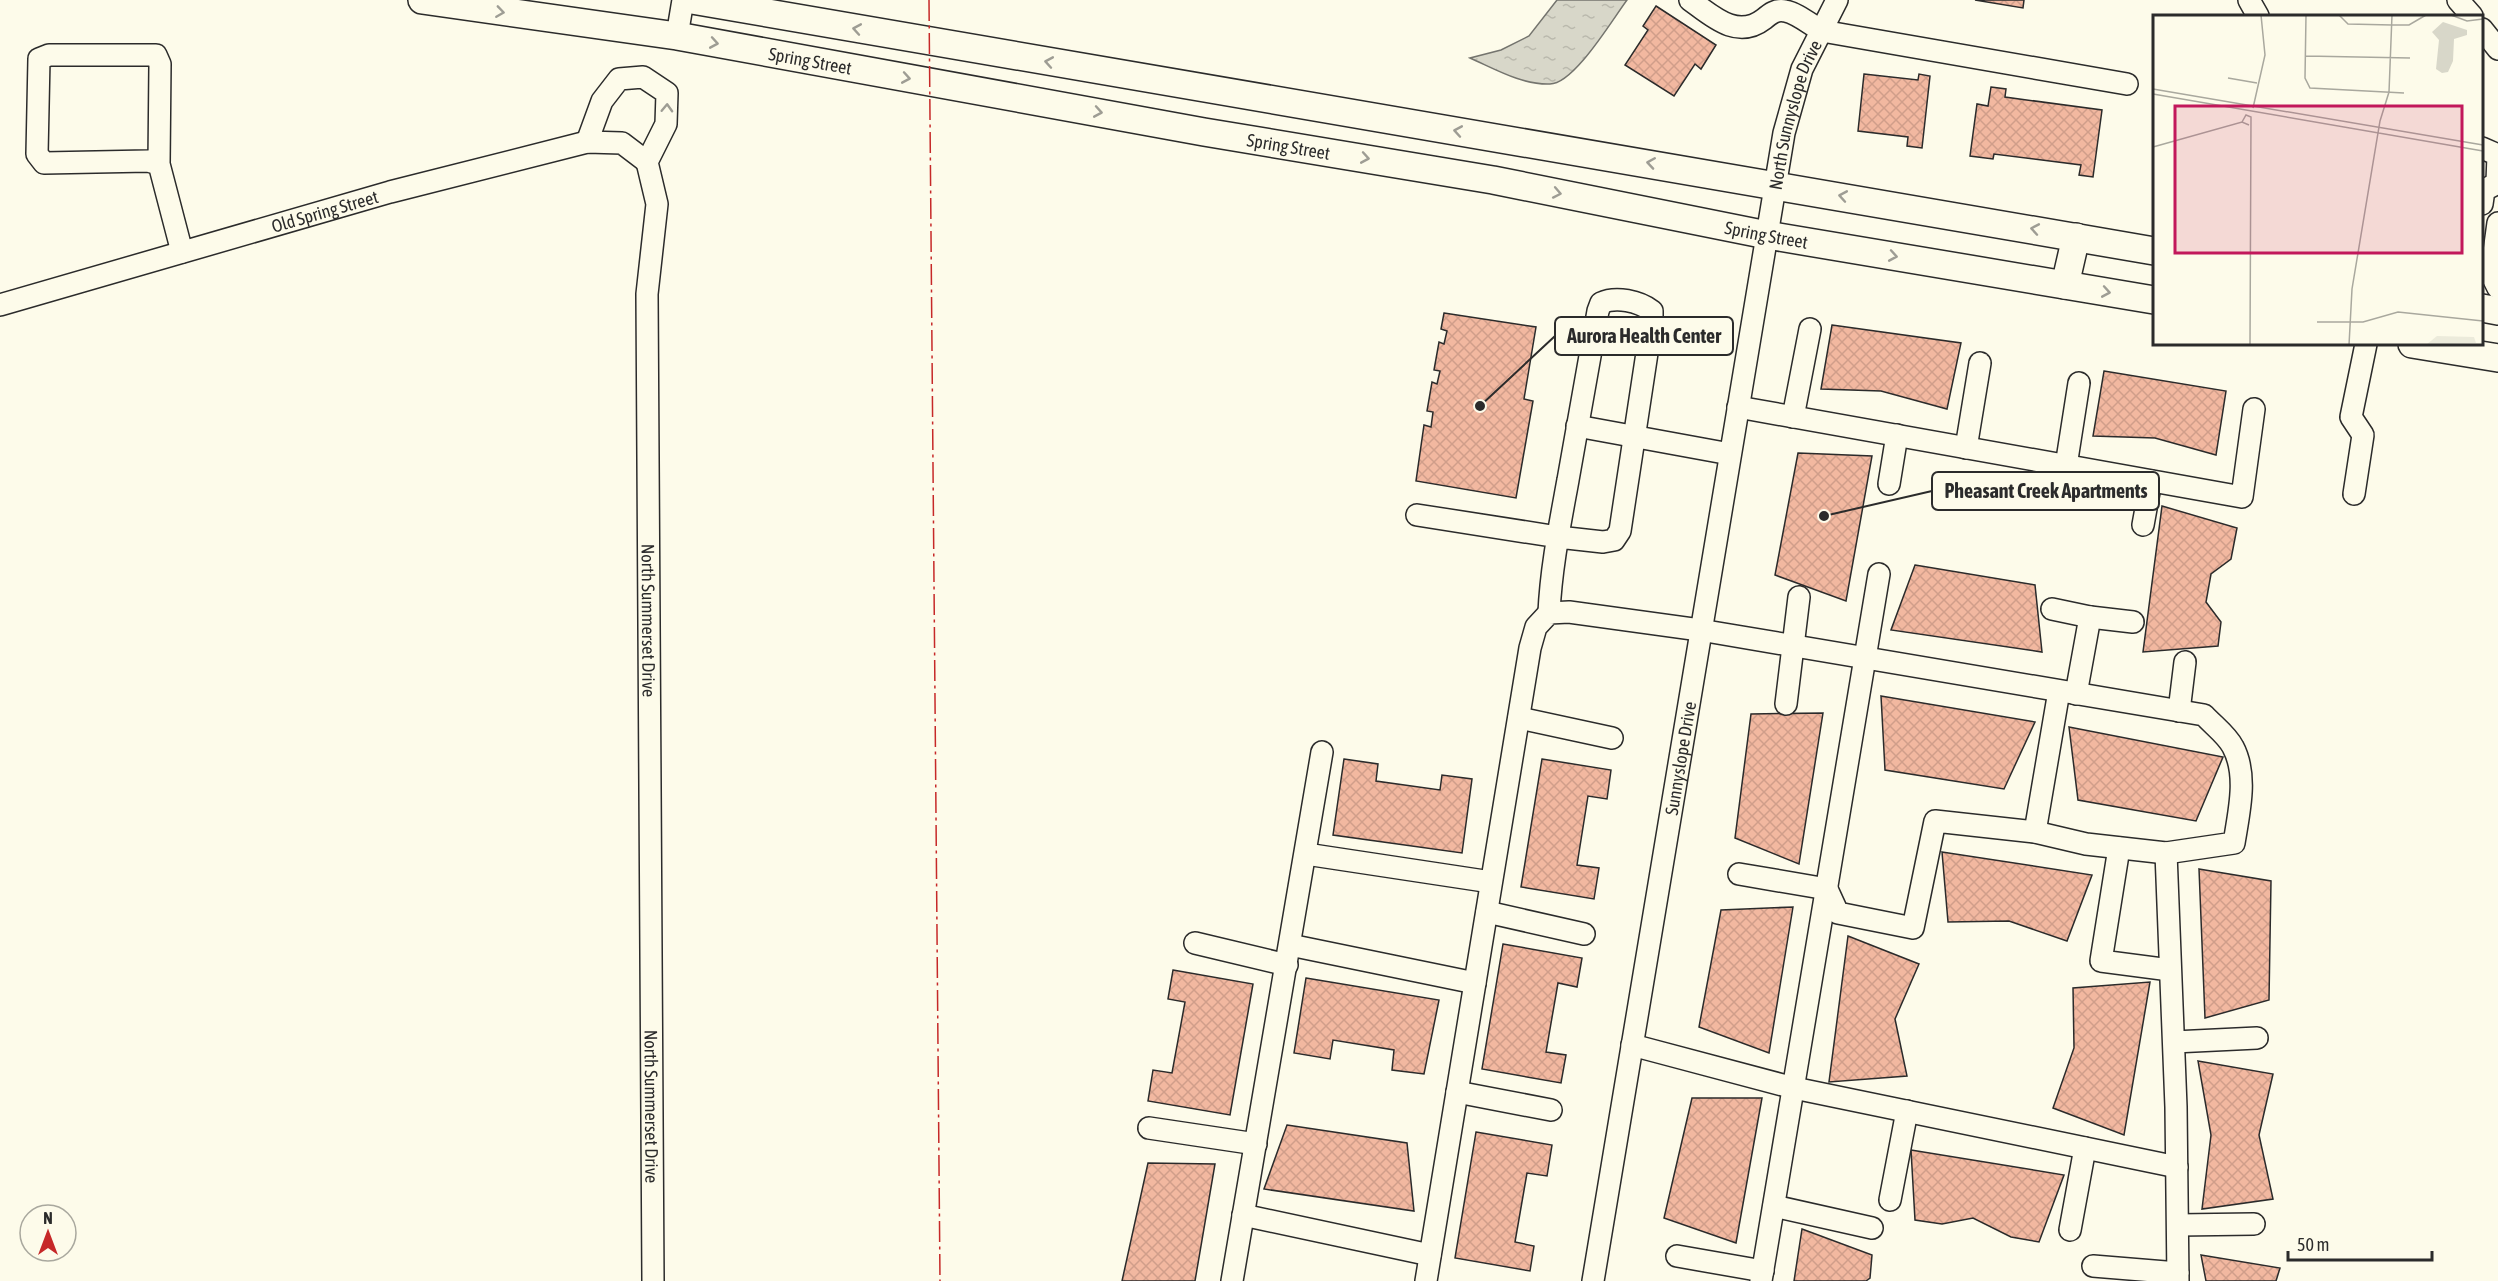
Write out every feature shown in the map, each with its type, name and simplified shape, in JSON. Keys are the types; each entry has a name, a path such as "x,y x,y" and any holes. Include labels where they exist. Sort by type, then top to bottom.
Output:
{"main road":[{"name":"Spring Street","path":"422,0 677,36 1204,132 1493,180 1767,235 2153,300"},
{"path":"692,0 2153,250"},
{"path":"2066,285 2076,237"},
{"path":"2483,308 2498,311"},
{"path":"2426,345 2470,348 2498,358"}],"street":[{"path":"677,36 683,0"},
{"path":"1690,0 1724,24 1743,28 1759,22 1773,12 1784,10 1822,31 2127,84"},
{"name":"North Sunnyslope Drive","path":"1767,235 1789,111 1802,69 1837,0"},
{"path":"2248,0 2258,15"},
{"path":"2458,0 2471,15"},
{"path":"2483,31 2498,49"},
{"path":"159,164 147,161 44,163 37,154 39,59 49,55 156,55 160,64 159,164 182,252"},
{"path":"586,142 602,101 619,79 643,77 667,93 666,124 647,162"},
{"name":"Old Spring Street","path":"0,305 390,192 586,142 622,143 647,162"},
{"path":"2483,195 2484,190 2498,182 2498,155 2488,144"},
{"name":"North Summerset Drive","path":"647,162 657,204 647,294 653,1281"},
{"path":"2498,223 2491,274 2498,288"},
{"name":"Sunnyslope Drive","path":"1593,1281 1767,235"},
{"path":"1417,515 1558,537 1603,542 1614,540 1620,531 1652,311 1644,305 1611,299 1601,303 1598,311 1577,426 1558,537 1551,576 1549,613 1536,627 1519,718 1427,1281"},
{"path":"1793,417 1810,329"},
{"path":"2354,494 2363,435 2352,417 2366,345"},
{"path":"1966,448 1980,363"},
{"path":"2066,466 2079,383"},
{"path":"1738,407 2242,497 2254,410"},
{"path":"1577,426 1730,454"},
{"path":"1889,484 1897,435"},
{"path":"2143,525 2151,481"},
{"path":"1677,1256 1762,1276 1880,574"},
{"path":"1786,704 1799,597"},
{"path":"2052,609 2090,617 2133,622"},
{"path":"1549,613 1569,612 1700,630 2204,716 2232,745 2241,768 2240,811 2234,843 2166,853 2086,844 2035,832 1935,821 1913,928 1838,913 1827,889"},
{"path":"2035,832 2067,692 2090,617"},
{"path":"2179,711 2185,662"},
{"path":"1519,718 1612,738"},
{"path":"1232,1281 1322,752"},
{"path":"2119,848 2101,961 2170,970"},
{"path":"2093,1266 2178,1277 2174,1042 2166,853"},
{"path":"1306,854 1491,882"},
{"path":"1739,874 1827,889"},
{"path":"1486,912 1584,934"},
{"path":"1195,943 1475,983"},
{"path":"2174,1042 2257,1038"},
{"path":"1632,1045 1794,1088 2177,1167"},
{"path":"1457,1092 1551,1110"},
{"path":"1890,1200 1908,1111"},
{"path":"1149,1128 1256,1144"},
{"path":"2070,1230 2085,1148"},
{"path":"1774,1206 1872,1228"},
{"path":"1243,1215 1430,1255"},
{"path":"2178,1225 2254,1224"}],"water":[{"path":"1557,0 1627,0 1592,50 1570,74 1560,81 1550,84 1529,82 1509,76 1470,58 1501,50 1529,36"}],"building":[{"path":"1975,0 2024,0 2023,8"},
{"path":"1656,6 1716,45 1701,69 1695,64 1674,96 1625,65 1648,30 1643,26"},
{"path":"1864,74 1918,80 1919,74 1930,76 1922,148 1907,146 1908,137 1858,131"},
{"path":"1991,87 2006,89 2005,97 2102,110 2093,177 2079,175 2081,165 1994,154 1993,159 1970,156 1977,104 1988,106"},
{"path":"1444,313 1536,327 1524,399 1533,401 1516,498 1416,481 1424,425 1431,427 1433,412 1427,411 1432,382 1437,384 1440,371 1434,370 1439,342 1444,344 1447,331 1441,329"},
{"path":"1832,325 1961,343 1947,409 1881,391 1821,389"},
{"path":"2104,371 2226,391 2216,455 2155,438 2093,436"},
{"path":"1798,453 1872,456 1846,601 1775,575"},
{"path":"2162,506 2237,528 2231,559 2211,574 2206,602 2221,622 2218,646 2143,652"},
{"path":"1915,565 2035,585 2042,652 1891,630"},
{"path":"1881,696 2035,722 2004,789 1885,770"},
{"path":"1823,713 1799,864 1735,838 1751,714"},
{"path":"2069,727 2223,757 2196,821 2078,800"},
{"path":"1344,759 1378,764 1376,781 1440,790 1442,775 1472,779 1462,853 1333,835"},
{"path":"1542,759 1611,770 1607,799 1588,796 1577,865 1599,868 1594,899 1521,887"},
{"path":"1942,852 2092,875 2067,941 2009,921 1948,922"},
{"path":"2199,869 2271,881 2269,1000 2205,1018"},
{"path":"1793,907 1769,1053 1699,1027 1721,910"},
{"path":"1848,936 1919,964 1895,1019 1907,1076 1829,1082"},
{"path":"1503,944 1582,958 1577,987 1558,983 1546,1052 1566,1055 1561,1083 1482,1069"},
{"path":"1173,970 1253,984 1230,1115 1148,1101 1153,1070 1172,1073 1185,1002 1168,999"},
{"path":"1306,978 1439,1000 1424,1074 1392,1070 1394,1050 1333,1040 1330,1059 1294,1053"},
{"path":"2150,982 2124,1135 2053,1108 2074,1048 2073,988"},
{"path":"2198,1061 2273,1074 2259,1135 2273,1199 2202,1209 2211,1135"},
{"path":"1692,1098 1762,1098 1736,1243 1664,1218"},
{"path":"1287,1125 1407,1143 1414,1211 1264,1189"},
{"path":"1476,1132 1552,1145 1547,1176 1527,1173 1515,1242 1534,1246 1530,1271 1455,1258"},
{"path":"1911,1150 2064,1175 2039,1242 2011,1237 1973,1218 1942,1224 1915,1220"},
{"path":"1148,1163 1215,1164 1195,1281 1122,1281"},
{"path":"1802,1229 1872,1255 1870,1278 1866,1281 1794,1281"},
{"path":"2201,1255 2280,1268 2276,1281 2206,1281"}],"power":[{"path":"929,0 940,1281"}],"place":[{"name":"Aurora Health Center","path":"1480,406"},
{"name":"Pheasant Creek Apartments","path":"1824,516"}]}
